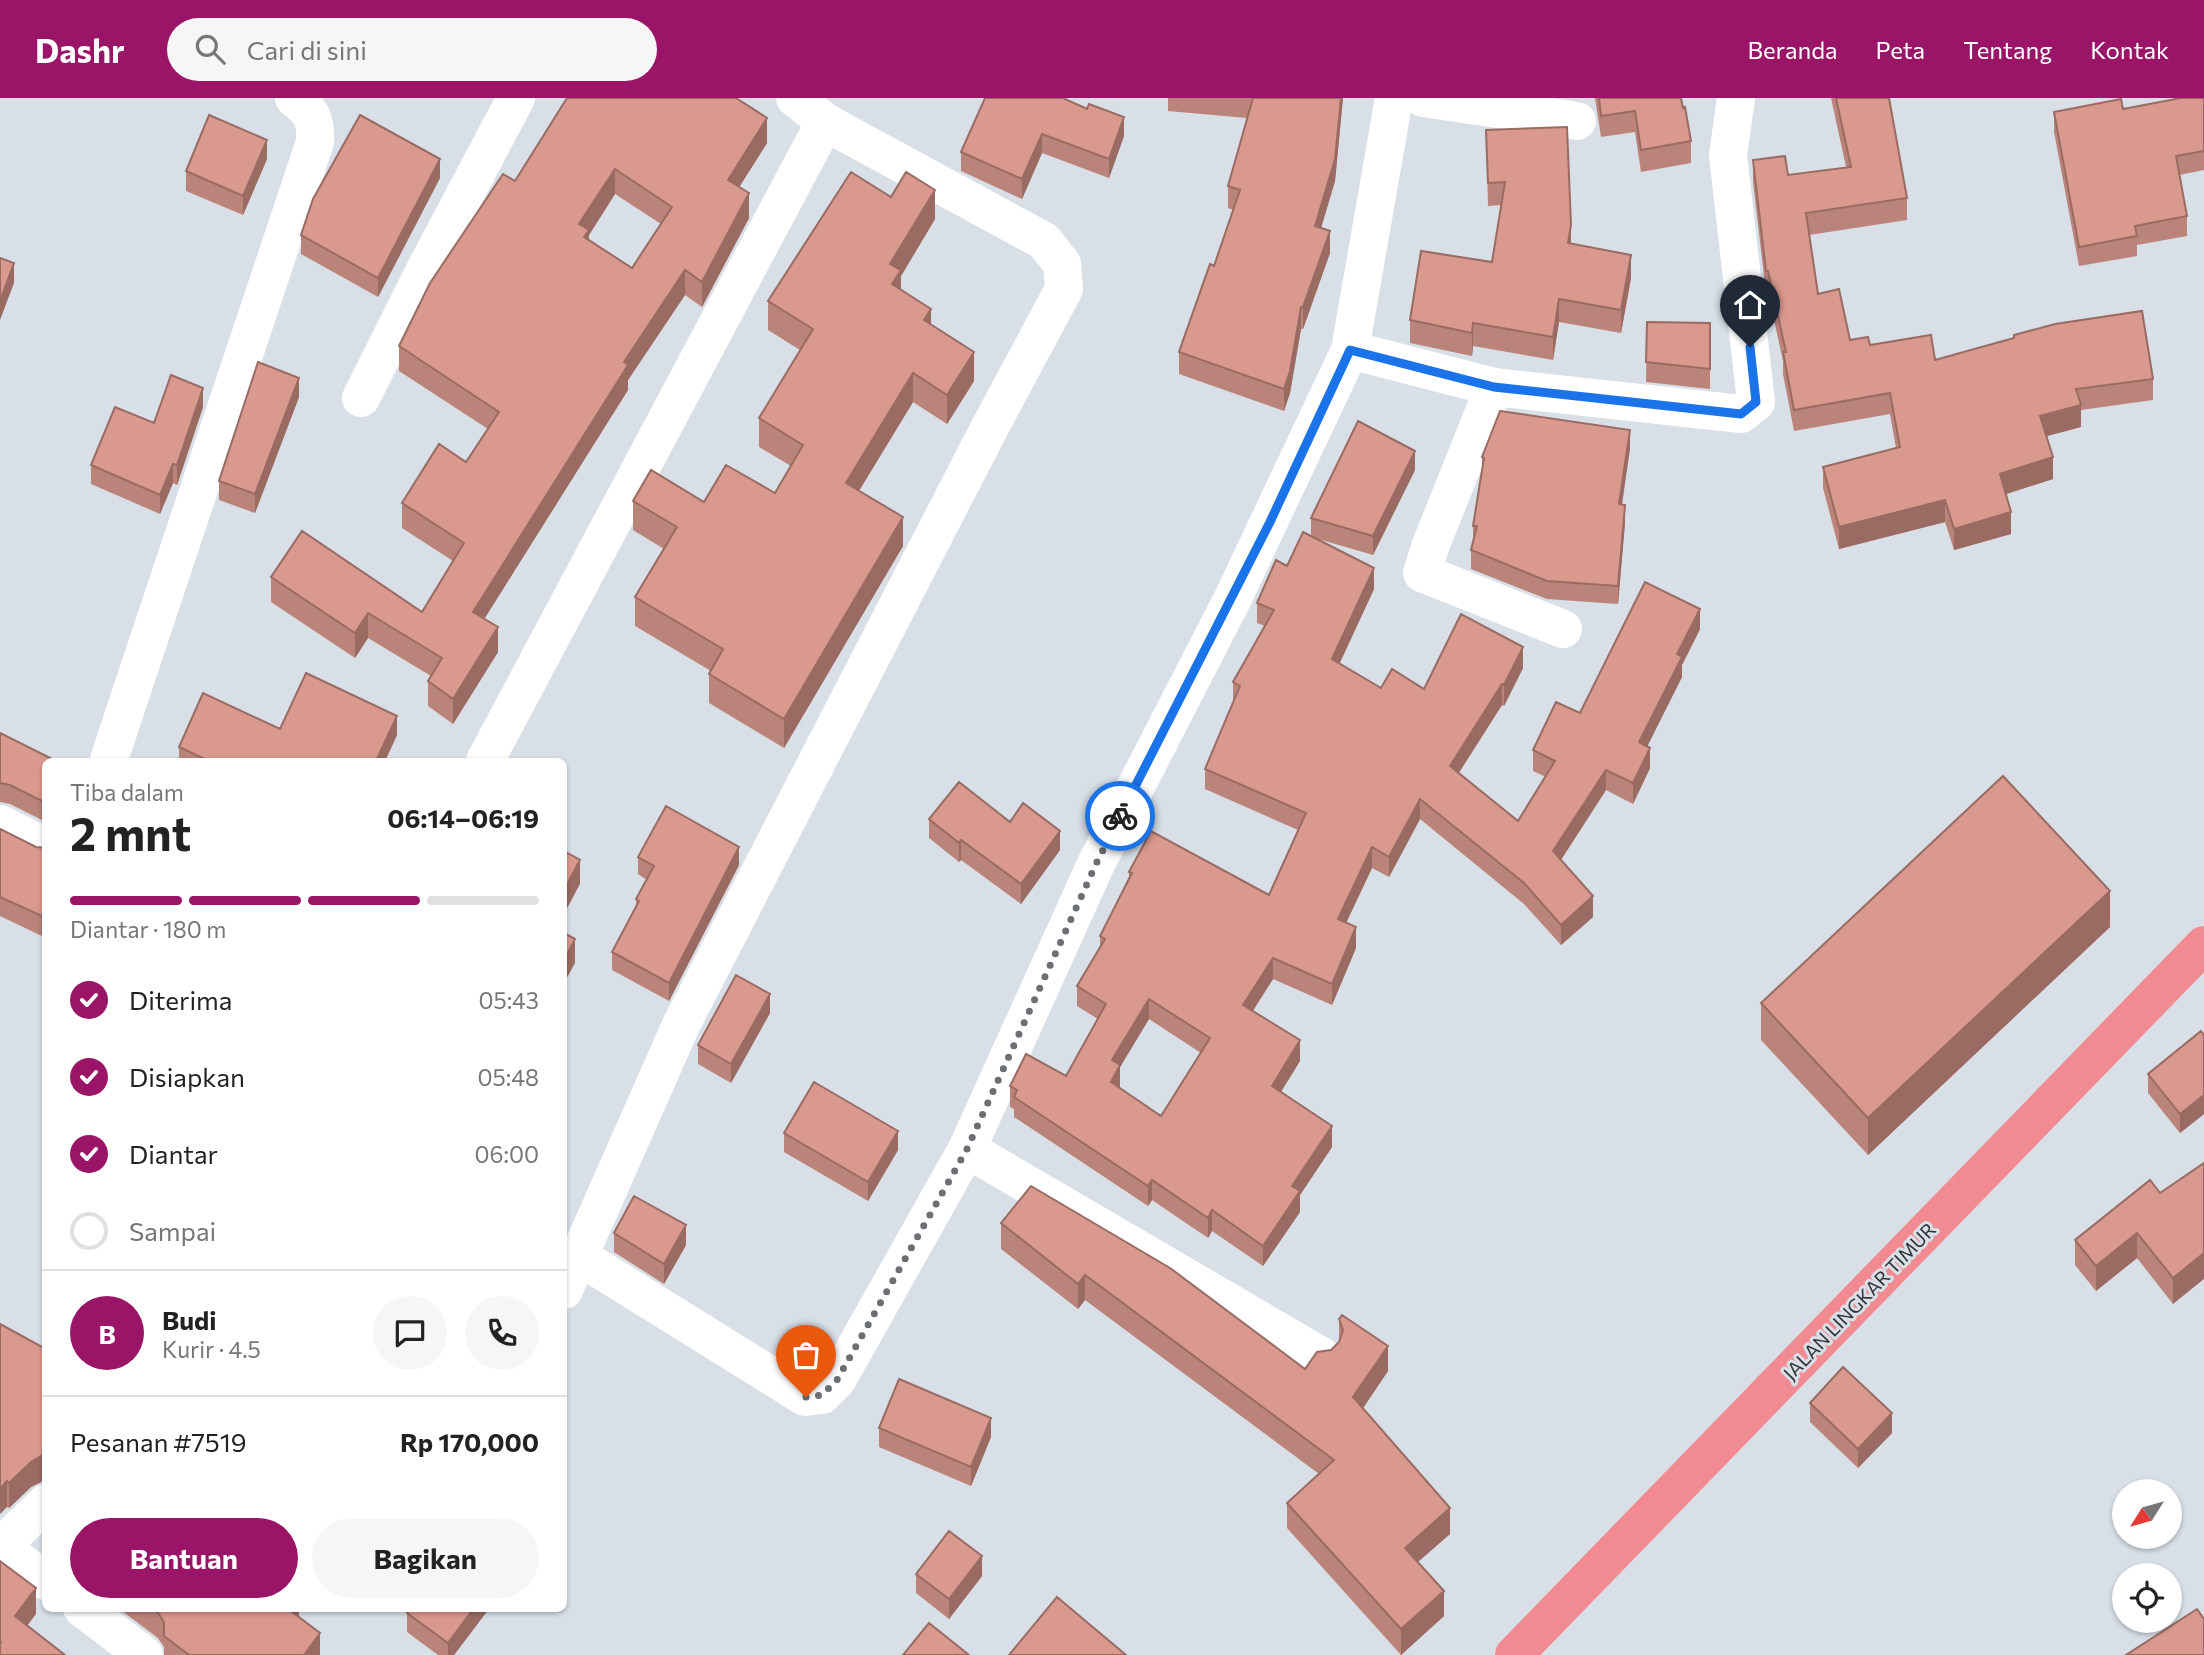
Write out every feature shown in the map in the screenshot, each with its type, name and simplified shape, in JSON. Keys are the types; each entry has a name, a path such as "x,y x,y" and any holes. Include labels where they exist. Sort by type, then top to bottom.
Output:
{"highway":[{"name":"JALAN LINGKAR TIMUR","path":"1514,1655 2204,945"}],"street":[{"path":"111,758 315,142 316,124 307,108 294,98"},
{"path":"361,398 516,98"},
{"path":"567,1284 681,1025 1064,289 1062,264 1044,241 825,122 795,98"},
{"path":"580,1256 806,1397 822,1395 837,1380 967,1149 1096,864 1259,544 1350,350 1394,98"},
{"path":"1423,98 1577,121"},
{"path":"1350,350 1494,387 1741,414 1756,402 1728,155 1735,98"},
{"path":"487,758 825,122"},
{"path":"1494,387 1422,573 1563,629"},
{"path":"0,824 42,845"},
{"path":"967,1149 1321,1356"},
{"path":"42,1507 0,1547 42,1578"},
{"path":"87,1612 144,1655"}],"building":[{"path":"567,98 736,98 767,118 728,180 749,193 702,282 685,270 624,362 628,365 473,612 498,627 453,699 428,681 442,658 368,613 355,633 271,577 302,531 422,612 464,543 402,503 439,444 466,462 499,412 399,346 430,283 503,174 515,181","holes":["615,169 672,207 632,268 584,237 589,230 579,224"]},
{"path":"985,98 1063,98 1087,109 1089,104 1124,117 1109,159 1042,134 1022,179 961,152"},
{"path":"1253,98 1341,98 1335,159 1315,226 1330,231 1301,307 1290,371 1284,389 1179,352 1210,264 1214,266 1240,190 1228,186"},
{"path":"1599,98 1681,98 1691,141 1641,150 1635,111 1601,116"},
{"path":"1836,98 1889,98 1907,198 1806,213 1818,294 1839,289 1850,340 1868,337 1870,345 1931,335 1935,360 2055,324 2142,311 2153,379 2076,389 2081,405 2040,416 2053,457 2000,474 2011,512 1954,529 1945,500 1839,527 1823,467 1900,447 1890,393 1794,410 1783,352 1786,352 1766,271 1753,160 1785,156 1788,175 1851,167"},
{"path":"2181,98 2204,98 2204,151 2176,156 2187,216 2135,226 2137,236 2079,247 2054,112 2121,99 2123,109"},
{"path":"209,115 267,140 243,196 186,171"},
{"path":"360,115 440,159 378,278 301,235 313,199"},
{"path":"1567,127 1571,225 1568,243 1631,255 1621,310 1559,299 1553,337 1473,323 1472,333 1410,320 1421,251 1492,262 1505,182 1488,183 1486,130"},
{"path":"851,172 891,197 906,172 935,190 890,264 901,270 892,284 931,309 924,320 974,352 947,395 913,373 846,483 903,517 784,719 709,674 723,649 635,597 677,527 633,501 651,470 704,502 726,465 775,493 803,445 759,418 813,329 768,301"},
{"path":"0,258 14,263 0,301"},
{"path":"1647,322 1710,323 1710,369 1646,362"},
{"path":"258,362 299,378 255,494 219,481"},
{"path":"171,375 203,388 177,465 173,464 160,495 91,465 115,407 154,423"},
{"path":"1500,411 1630,430 1619,504 1625,505 1618,586 1547,581 1471,550 1477,526 1473,526 1484,458 1482,457"},
{"path":"1358,421 1415,451 1373,536 1311,518"},
{"path":"1303,532 1374,568 1332,659 1381,688 1392,669 1424,689 1461,614 1523,647 1504,685 1502,684 1450,766 1518,821 1555,761 1533,750 1556,702 1580,713 1645,582 1700,609 1677,654 1682,657 1639,742 1650,748 1633,783 1606,770 1553,851 1593,896 1561,925 1524,883 1420,799 1389,857 1372,847 1338,919 1356,927 1332,984 1273,958 1243,1005 1300,1040 1272,1086 1332,1126 1292,1186 1300,1191 1263,1246 1212,1210 1208,1218 1152,1180 1148,1186 1014,1097 1017,1090 1010,1086 1026,1054 1066,1076 1106,1004 1077,986 1105,939 1100,936 1151,831 1269,895 1306,813 1205,769 1240,686 1233,682 1274,610 1257,603 1276,560 1287,566","holes":["1149,999 1210,1038 1161,1116 1111,1082 1120,1065 1112,1060"]},
{"path":"306,673 397,716 377,758 203,758 179,747 203,693 280,729"},
{"path":"0,733 50,758 42,758 42,801 10,785 0,783"},
{"path":"2003,776 2110,891 1868,1118 1761,1003"},
{"path":"959,782 1010,822 1023,803 1060,831 1021,884 961,840 959,843 929,819"},
{"path":"666,806 739,847 669,983 612,952 654,866 638,857"},
{"path":"0,829 42,848 42,916 0,897"},
{"path":"567,853 580,860 567,884"},
{"path":"567,935 575,939 567,954"},
{"path":"736,975 770,994 731,1064 698,1045"},
{"path":"2201,1031 2204,1035 2204,1095 2180,1114 2148,1074"},
{"path":"814,1082 898,1131 868,1182 784,1133"},
{"path":"2204,1163 2204,1253 2173,1278 2137,1233 2096,1266 2075,1240 2150,1180 2160,1193"},
{"path":"1031,1186 1170,1268 1305,1369 1317,1352 1331,1350 1339,1342 1343,1330 1339,1319 1342,1315 1388,1346 1353,1397 1450,1508 1405,1548 1444,1591 1401,1629 1287,1503 1334,1460 1085,1275 1078,1284 1001,1223"},
{"path":"634,1196 686,1225 664,1264 614,1233"},
{"path":"0,1324 42,1347 42,1455 0,1489"},
{"path":"1843,1367 1892,1413 1858,1449 1810,1403"},
{"path":"899,1379 991,1418 971,1467 879,1428"},
{"path":"949,1531 982,1556 949,1599 916,1574"},
{"path":"0,1561 36,1588 15,1616 65,1655 0,1655"},
{"path":"1057,1597 1126,1655 1009,1655"},
{"path":"2197,1609 2204,1619 2204,1655 2126,1655 2160,1633 2182,1633 2182,1619"},
{"path":"292,1612 320,1633 304,1655 189,1655 164,1636 164,1622 158,1613"},
{"path":"408,1612 471,1612 448,1643"},
{"path":"929,1623 969,1655 903,1655"}],"way so far":[{"path":"806,1397 822,1395 837,1380 967,1149 1120,816"}],"route":[{"path":"1120,816 1232,600 1350,350 1494,387 1741,414 1756,402 1750,347"}]}
